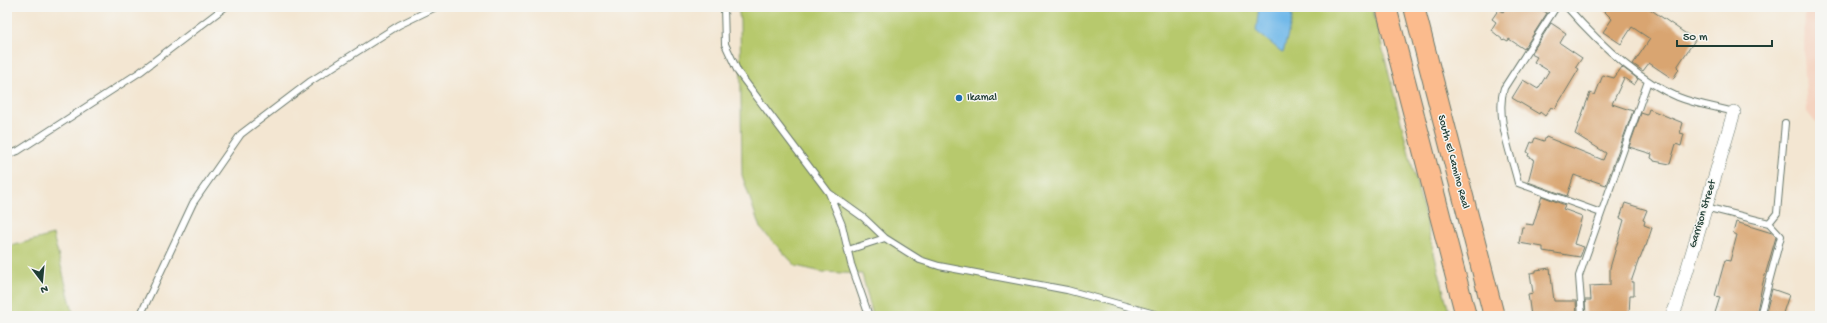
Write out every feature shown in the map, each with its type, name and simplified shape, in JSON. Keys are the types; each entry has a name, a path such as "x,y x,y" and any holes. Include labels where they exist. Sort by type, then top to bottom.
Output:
{"main road":[{"path":"1386,7 1466,316"},
{"name":"South El Camino Real","path":"1414,7 1494,316"}],"street":[{"name":"Garrison Street","path":"1672,316 1677,304 1734,112"}],"lane":[{"path":"7,155 18,151 140,72 225,7"},
{"path":"140,316 193,202 241,134 311,81 399,25 436,7"},
{"path":"724,7 725,44 738,72 829,193 842,225 848,250 869,316"},
{"path":"1556,7 1504,88 1501,99 1500,113 1518,183 1600,213"},
{"path":"1567,7 1595,39 1648,81 1678,97 1734,112"},
{"path":"1582,316 1579,276 1600,213 1648,81"},
{"path":"1769,223 1777,213 1785,123"},
{"path":"829,193 864,218 885,238 920,260 939,266 1067,290 1162,316"},
{"path":"1705,207 1769,223 1781,236 1760,316"},
{"path":"848,250 885,238"}],"shaded area":[{"path":"1805,7 1820,7 1820,128 1807,112 1804,58"}],"green space":[{"path":"738,7 1372,7 1450,316 873,316 862,274 822,272 796,266 760,228 742,175 740,21"},
{"path":"53,235 74,316 7,316 7,247"}],"water":[{"path":"1259,7 1291,7 1292,19 1283,53 1256,31"}],"building":[{"path":"1506,7 1537,7 1547,13 1524,49 1509,39 1508,41 1503,40 1491,30 1496,22 1492,19 1499,9 1503,12"},
{"path":"1600,7 1647,7 1695,40 1677,67 1679,69 1673,79 1649,63 1643,71 1633,64 1650,39 1632,27 1621,44 1603,32 1612,19"},
{"path":"1551,23 1566,33 1560,43 1582,58 1576,67 1579,69 1555,109 1551,107 1545,116 1512,98 1523,80 1538,89 1549,71 1534,62 1537,57 1531,54"},
{"path":"1622,67 1638,79 1634,85 1624,78 1612,104 1633,111 1606,185 1574,175 1567,196 1528,182 1534,159 1528,156 1529,153 1527,152 1531,142 1533,143 1535,138 1544,141 1546,137 1603,160 1606,153 1575,134 1590,93 1595,95 1603,75 1614,78"},
{"path":"1649,109 1683,123 1680,133 1684,134 1681,146 1676,144 1670,164 1654,161 1651,158 1652,154 1629,147 1641,113 1647,115"},
{"path":"1542,196 1565,205 1563,209 1582,216 1574,244 1584,247 1580,257 1543,251 1543,247 1519,243 1522,227 1525,227 1526,224 1533,225"},
{"path":"1625,203 1647,210 1643,220 1645,221 1644,225 1652,228 1631,282 1634,282 1634,295 1630,295 1629,315 1586,316 1585,300 1591,300 1590,286 1610,285 1610,268 1624,220 1620,218"},
{"path":"1736,222 1772,233 1776,237 1762,286 1756,316 1714,316 1720,297 1715,296 1725,260 1730,261 1737,235 1733,233"},
{"path":"1550,268 1554,301 1576,301 1577,316 1531,316 1528,294 1533,293 1530,273 1536,272 1536,270"},
{"path":"1772,289 1789,295 1782,316 1765,316"}],"place":[{"name":"Ikamal","path":"959,98"}]}
